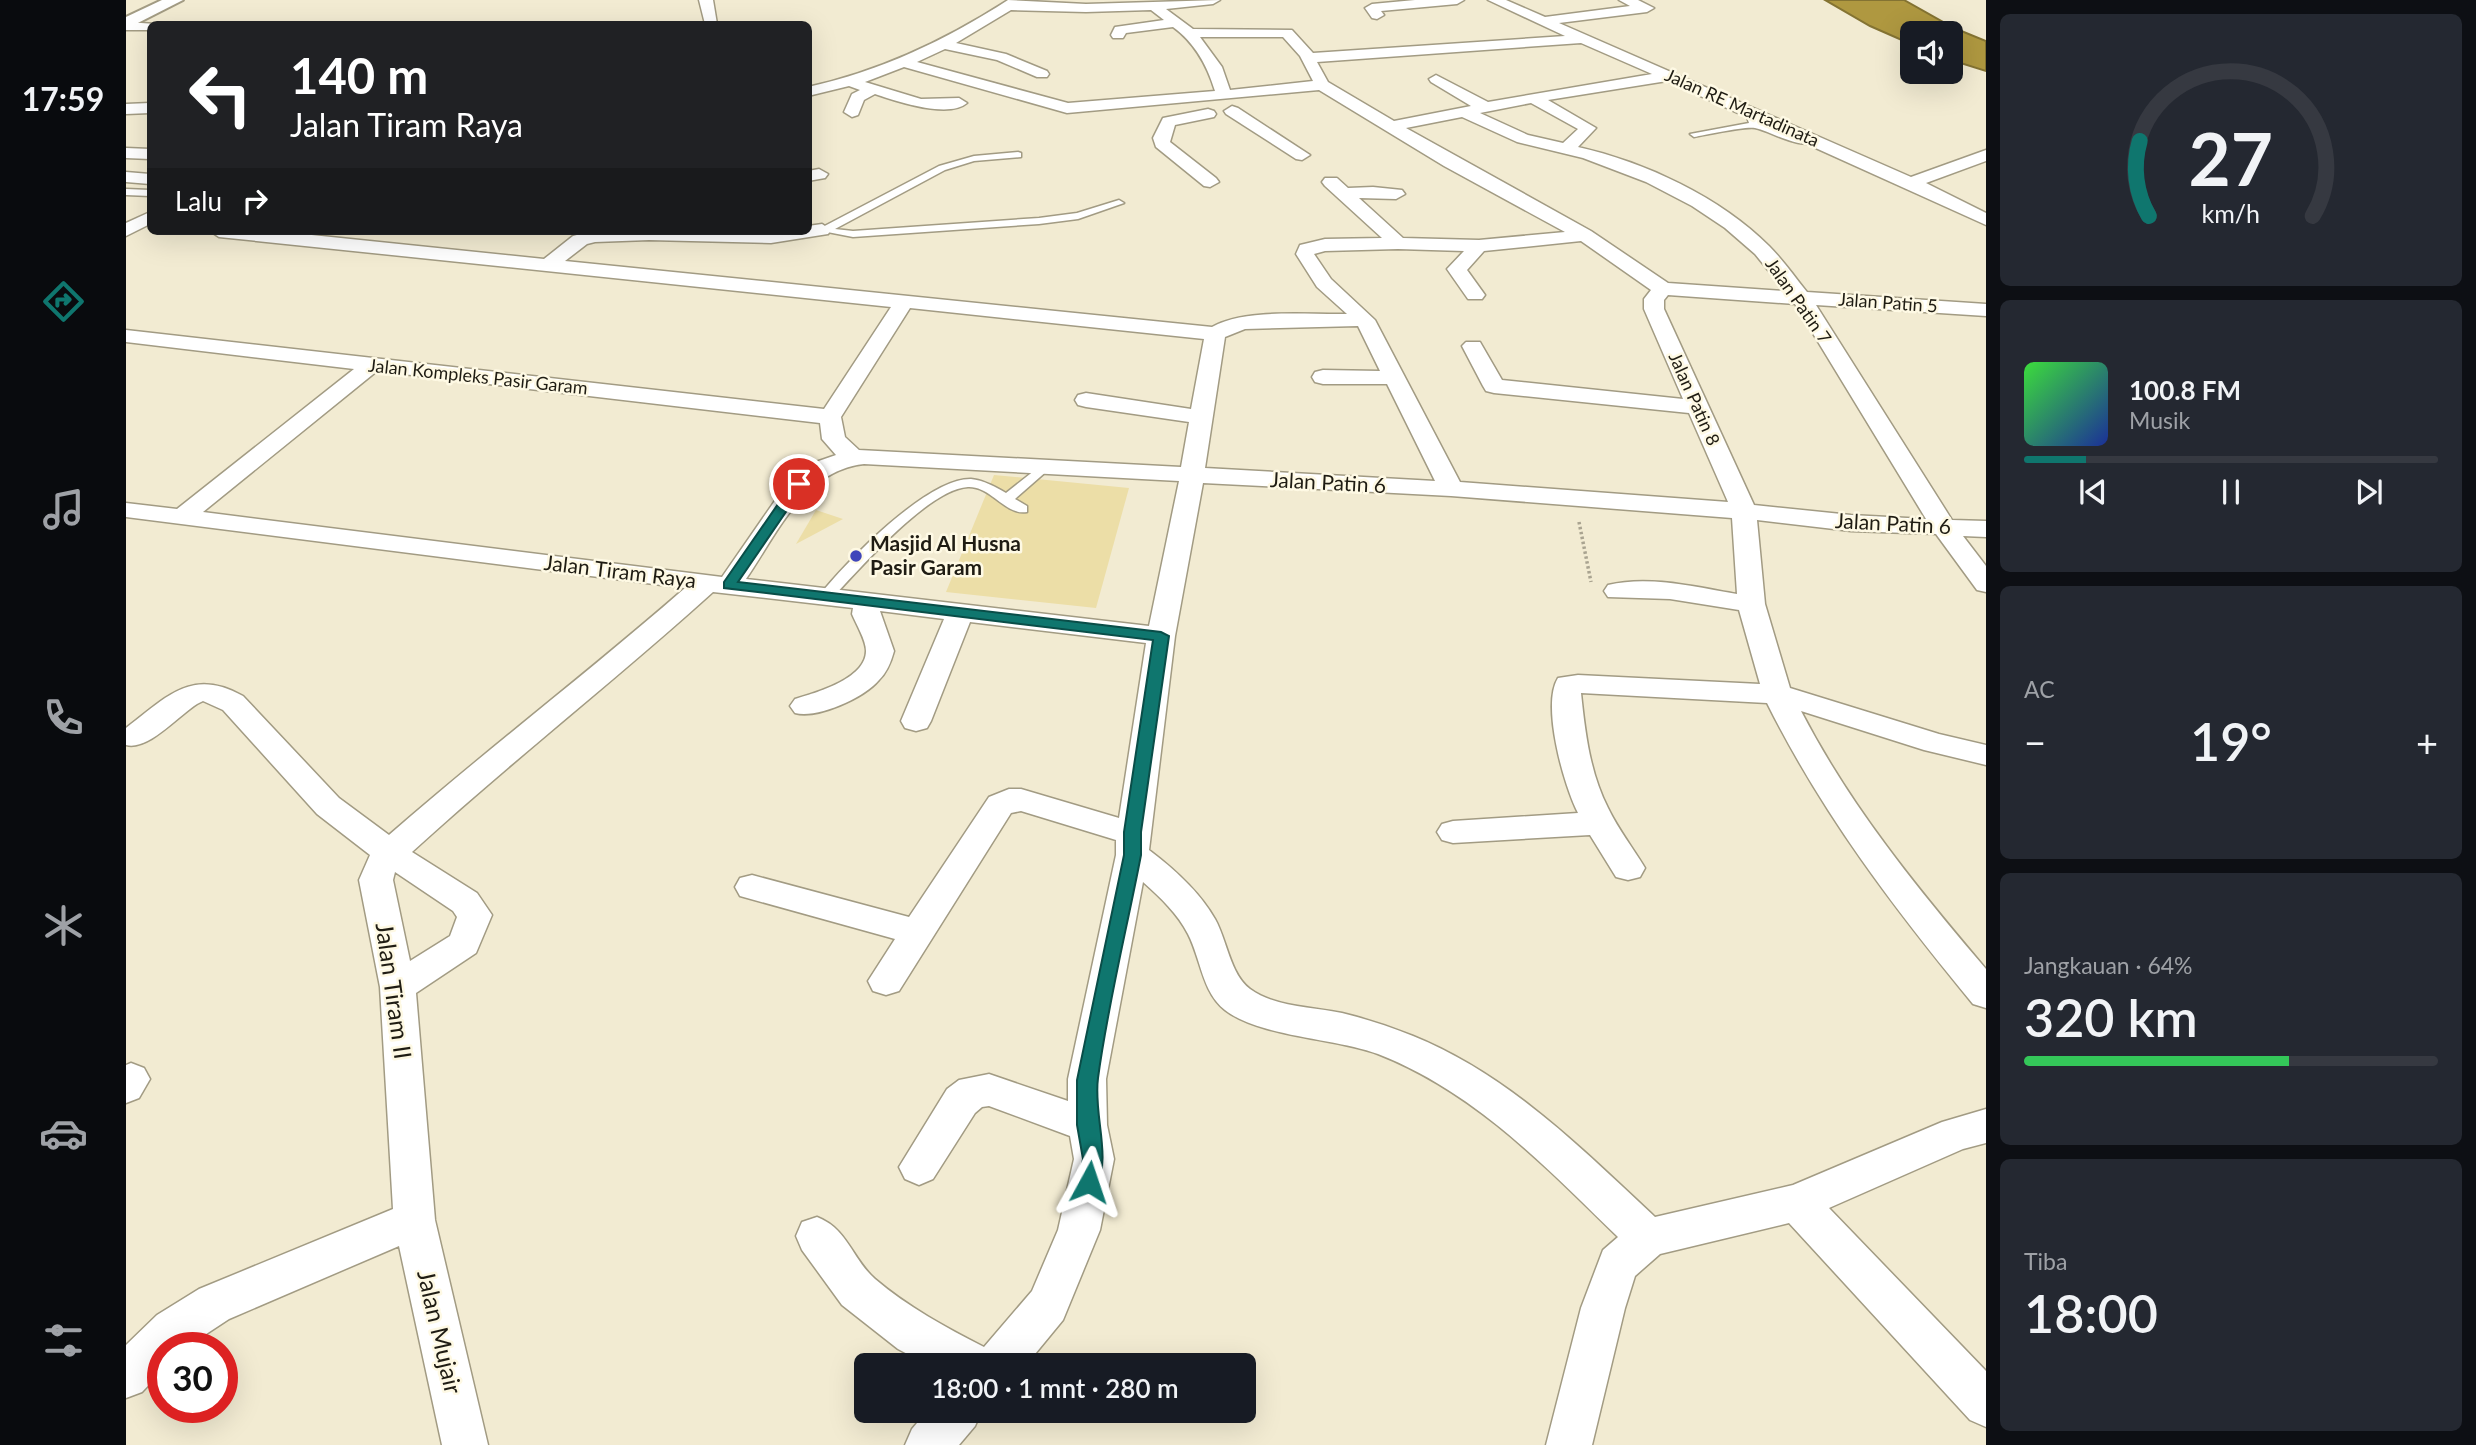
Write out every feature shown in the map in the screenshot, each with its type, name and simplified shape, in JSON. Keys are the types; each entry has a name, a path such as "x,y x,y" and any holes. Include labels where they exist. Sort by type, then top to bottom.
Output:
{"highway":[{"path":"126,25 174,0"}],"street":[{"path":"706,0 710,21"},
{"path":"987,1 1066,9 1154,6 1213,0"},
{"path":"1377,15 1372,8 1457,0"},
{"name":"Jalan RE Martadinata","path":"1495,0 1670,76 1752,118 1817,141 1911,183 1986,220"},
{"path":"1545,21 1647,8 1626,0"},
{"path":"812,91 854,83 904,63 943,44 1013,3"},
{"path":"1154,6 1183,28 1215,66 1223,93"},
{"path":"126,25 147,26"},
{"path":"1118,35 1120,30 1183,28 1283,32 1309,58 1322,85"},
{"path":"1309,58 1590,41 1668,59"},
{"path":"943,44 1001,57 1042,74"},
{"path":"904,63 1031,96 1060,107 1132,104 1322,85 1450,162 1584,235 1664,289"},
{"path":"1686,67 1691,86"},
{"path":"1394,126 1533,98 1670,76"},
{"path":"1436,79 1486,108"},
{"path":"854,83 920,104 959,103"},
{"path":"852,112 858,97 874,89"},
{"path":"1115,89 1132,104"},
{"path":"1210,181 1162,144 1161,138 1169,121 1232,111 1265,101 1262,90"},
{"path":"1533,98 1588,128 1565,150"},
{"path":"126,109 147,108"},
{"path":"1232,111 1302,155"},
{"name":"Jalan Patin 7","path":"1464,112 1522,139 1613,162 1652,178 1698,202 1731,224 1762,250 1800,296 1943,526 1986,583"},
{"path":"126,153 147,154"},
{"path":"1911,183 1986,155"},
{"path":"1962,162 1986,169"},
{"path":"126,177 147,179"},
{"path":"1396,194 1338,188 1398,243"},
{"path":"812,231 822,230"},
{"path":"259,235 1214,334 1229,326 1245,323 1365,320"},
{"path":"549,264 584,238 624,235"},
{"path":"711,235 786,235"},
{"path":"1451,489 1365,320 1324,283 1305,254 1307,248 1398,243 1479,246 1584,235"},
{"path":"1475,295 1457,269 1479,246"},
{"name":"Jalan Patin 5","path":"1664,289 1986,310"},
{"name":"Jalan Patin 8","path":"1664,289 1654,299 1654,309 1744,511 1751,604 1777,694 1802,743 1854,828 1924,920 1986,994"},
{"path":"813,471 832,428 905,302"},
{"path":"1008,1353 1048,1305 1079,1230 1094,1159 1087,1125 1087,1080 1133,844 1161,636 1181,541 1214,334"},
{"name":"Jalan Kompleks Pasir Garam","path":"126,336 372,365 832,428"},
{"path":"1473,346 1494,386 1698,407"},
{"path":"182,517 372,365"},
{"path":"1323,377 1393,378"},
{"path":"1086,400 1202,417"},
{"path":"832,428 853,458"},
{"name":"Jalan Patin 6","path":"718,584 799,484 813,471 853,458 891,457 1451,489 1744,511 1851,523 1986,529"},
{"name":"Jalan Tiram Raya","path":"126,510 1161,636"},
{"name":"Jalan Tiram II","path":"414,1220 398,986 376,880 379,868 390,853 479,772 718,584"},
{"path":"1617,590 1670,590 1751,604"},
{"path":"805,706 849,691 873,670 880,650 866,614 868,601"},
{"path":"916,721 960,612"},
{"path":"1628,868 1599,823 1583,788 1570,731 1566,691 1568,685 1777,694 1935,743 1986,755"},
{"path":"134,737 192,694 204,691 217,694 233,703 328,806 390,853 466,902 475,915 464,944 398,986"},
{"path":"886,981 992,814 1009,800 1021,800 1133,844 1185,902 1203,928 1224,982 1236,999 1260,1010 1357,1032 1426,1059 1468,1081 1508,1109 1648,1238"},
{"path":"1453,832 1599,823"},
{"path":"752,887 917,932"},
{"path":"919,1167 961,1101 973,1091 989,1090 1087,1125"},
{"path":"1576,1441 1603,1308 1618,1264 1648,1238 1797,1203 1956,1134 1986,1126"},
{"path":"1797,1203 1986,1404"},
{"path":"126,1376 173,1330 214,1304 414,1220"},
{"name":"Jalan Mujair","path":"414,1220 465,1445"},
{"path":"817,1236 866,1298 914,1334 951,1353"},
{"path":"928,1445 947,1423"}],"lane":[{"path":"1694,134 1752,118"},
{"path":"822,230 856,216 948,166 970,159 1018,155"},
{"path":"126,192 147,193"},
{"path":"822,230 853,234 1039,221 1078,216 1119,203"},
{"path":"1006,500 1044,467"},
{"path":"826,596 913,510 955,485 978,484 1022,509"}],"path":[{"path":"1574,498 1591,583 1600,589 1617,590"}],"shaded area":[{"path":"1825,0 1904,0 1942,21 1900,21 1900,39 1870,26"},
{"path":"1963,32 1986,41 1986,71 1963,64"},
{"path":"994,475 1129,488 1096,608 946,592"},
{"path":"816,510 843,519 796,544"}],"place":[{"name":"Masjid Al Husna Pasir Garam","path":"856,556"}],"route":[{"path":"799,484 729,585 1161,636 1132,855 1087,1080 1087,1125 1094,1159 1089,1182"}]}
